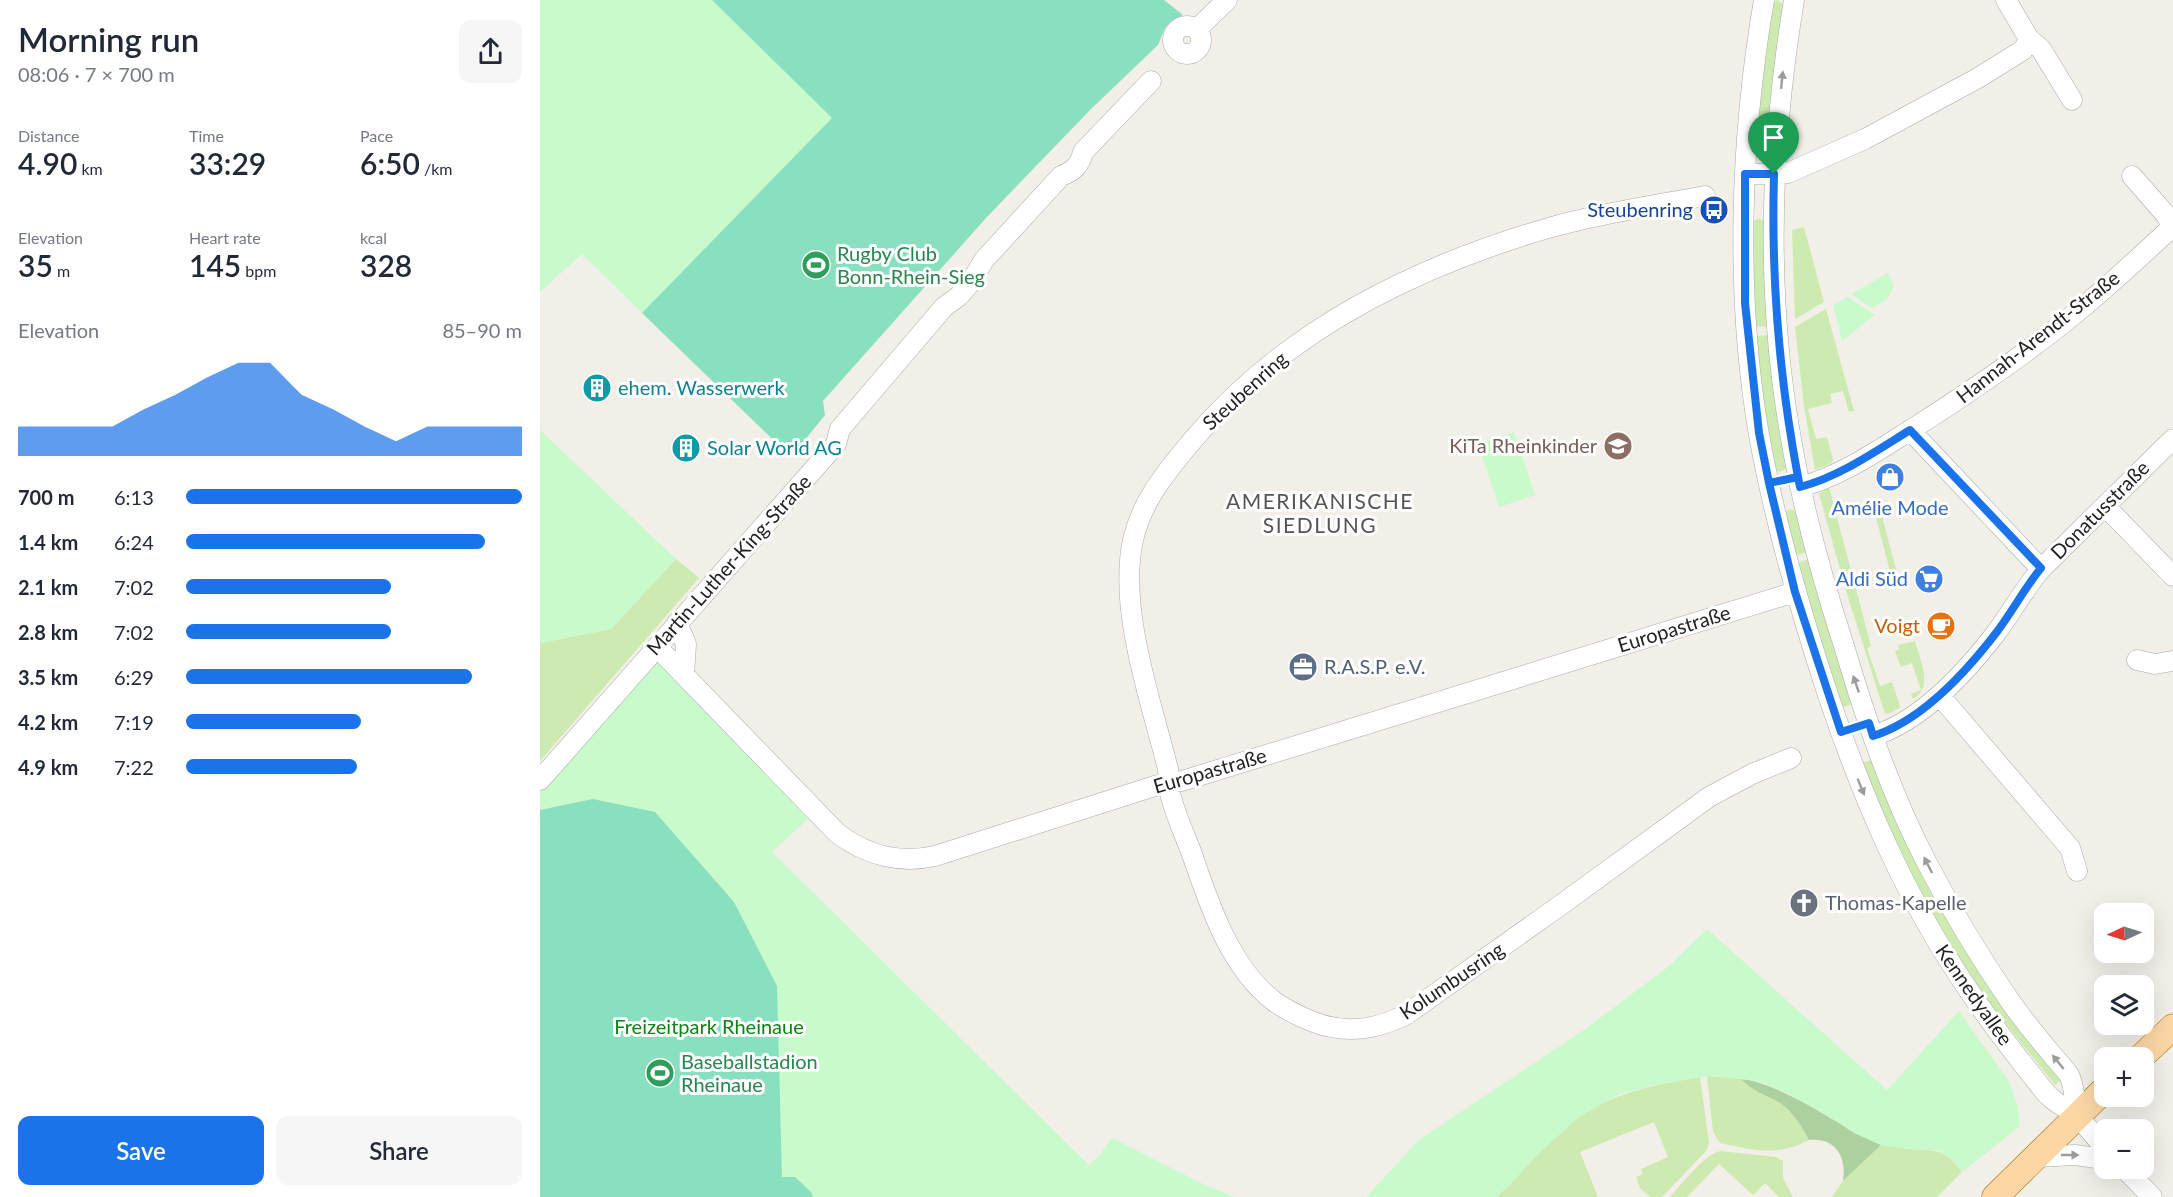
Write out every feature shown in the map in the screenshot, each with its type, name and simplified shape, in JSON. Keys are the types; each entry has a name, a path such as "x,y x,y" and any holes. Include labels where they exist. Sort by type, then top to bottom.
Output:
{"main road":[{"path":"2152,1047 2173,1027"},
{"path":"1995,1197 2094,1100"}],"street":[{"path":"1197,29 1227,0"},
{"name":"Kennedyallee","path":"1764,0 1751,94 1745,174 1745,303 1759,433 1773,506 1795,592 1850,758 1873,818 1900,875 1957,972 2007,1044 2049,1096 2077,1116 2094,1136"},
{"name":"Kennedyallee","path":"1794,0 1785,58 1774,174 1773,264 1786,408 1800,488 1825,587 1873,736 1905,817 1957,920 2013,1006 2071,1077 2077,1116"},
{"path":"2006,0 2029,39 2041,49 2072,100"},
{"path":"1745,174 1788,173 1833,154 1923,109 2023,51 2029,39"},
{"name":"Martin-Luther-King-Straße","path":"540,780 836,444 840,429 945,307 971,282 984,260 1061,176 1072,172 1081,163 1083,152 1151,81"},
{"name":"Hannah-Arendt-Straße","path":"1800,488 1843,469 1974,390 2077,313 2173,228 2166,215 2132,176"},
{"name":"Steubenring","path":"1170,783 1130,608 1133,542 1140,514 1151,494 1199,433 1258,374 1310,336 1384,291 1488,248 1546,229 1609,214 1706,196"},
{"path":"1745,205 1773,205"},
{"path":"1910,430 2041,568"},
{"name":"Donatusstraße","path":"1873,736 1886,732 1940,696 1996,633 2041,568 2173,439"},
{"path":"1769,483 1800,488"},
{"path":"1773,506 1800,488"},
{"path":"2105,506 2173,576"},
{"name":"Europastraße","path":"657,647 837,833 854,846 897,859 924,858 1158,785 1182,781 1333,735 1795,592"},
{"path":"677,623 686,644 684,675"},
{"path":"2137,660 2155,664 2173,661"},
{"path":"1940,696 2070,848 2077,871"},
{"path":"1841,732 1873,736"},
{"path":"1850,758 1873,736"},
{"name":"Kolumbusring","path":"1170,783 1170,795 1215,915 1230,946 1256,984 1274,1002 1301,1017 1329,1027 1359,1030 1389,1023 1407,1014 1709,797 1752,774 1791,758"},
{"path":"2036,1157 2075,1155 2094,1158"},
{"path":"2135,1179 2152,1197"}],"green space":[{"path":"540,0 712,0 832,118 642,313 582,254 540,292"},
{"name":"Rugby Club Bonn-Rhein-Sieg","path":"712,0 1164,0 1183,15 1171,21 1165,28 1158,45 1091,109 986,218 823,401 825,415 791,457 642,313 832,118"},
{"path":"1778,0 1785,6 1769,146 1758,145 1757,150 1753,150 1772,3"},
{"path":"1759,218 1765,222 1770,326 1755,327 1752,222"},
{"path":"1804,227 1824,302 1795,319 1792,230"},
{"path":"1888,273 1894,286 1887,299 1872,308 1851,294"},
{"path":"1848,297 1875,315 1842,341 1833,305"},
{"path":"1826,309 1854,411 1849,412 1843,391 1830,394 1832,403 1808,409 1816,439 1827,437 1833,459 1832,463 1815,470 1804,406 1795,327"},
{"path":"1771,335 1787,468 1780,472 1775,470 1767,434 1755,336"},
{"path":"540,430 676,559 611,629 540,643"},
{"path":"1514,432 1535,495 1499,507 1478,444"},
{"path":"1829,487 1871,646 1867,648 1880,686 1892,682 1900,706 1890,713 1885,714 1847,594 1819,494"},
{"path":"1790,509 1796,511 1808,552 1793,556 1785,512"},
{"path":"1882,516 1898,577 1892,579 1876,518"},
{"path":"676,559 699,578 540,761 540,643 611,629"},
{"path":"1809,559 1855,703 1840,708 1795,563"},
{"path":"1915,641 1924,671 1921,690 1912,663 1901,667 1895,651 1899,650 1898,645"},
{"name":"Freizeitpark Rheinaue","path":"656,658 808,819 772,852 1089,1165 1112,1138 1201,1183 1235,1197 540,1197 540,790"},
{"path":"1921,690 1915,698 1912,698 1911,694"},
{"path":"1871,760 2062,1079 2055,1085 1970,979 1902,863 1862,763"},
{"name":"Baseballstadion Rheinaue","path":"593,799 655,812 734,902 777,986 782,1177 795,1177 811,1192 813,1197 540,1197 540,810"},
{"path":"1707,929 1887,1090 1959,1011 2008,1080 2018,1106 2020,1126 1962,1172 1954,1161 1940,1151 1881,1145 1854,1133 1787,1093 1757,1081 1709,1076 1654,1085 1620,1094 1579,1117 1496,1197 1366,1197 1419,1140 1584,1030 1669,966"},
{"path":"1707,1076 1740,1078 1755,1090 1780,1103 1793,1115 1809,1140 1786,1149 1775,1150 1754,1150 1720,1143 1713,1132"},
{"path":"1700,1077 1709,1143 1707,1150 1662,1197 1650,1197 1640,1188 1636,1177 1643,1174 1641,1169 1668,1157 1654,1122 1580,1152 1598,1197 1496,1197 1557,1135 1593,1108 1637,1090"},
{"path":"1740,1078 1795,1098 1881,1145 1843,1181 1841,1156 1832,1145 1818,1140 1809,1140 1797,1120 1785,1107 1755,1090"},
{"path":"1881,1145 1939,1152 1951,1159 1962,1172 1937,1197 1832,1197 1843,1181"},
{"path":"1721,1151 1776,1157 1783,1161 1783,1178 1793,1197 1779,1197 1765,1183 1753,1195 1719,1164 1687,1197 1670,1197 1701,1163"}],"place":[{"name":"Steubenring","path":"1714,210"},
{"name":"Rugby Club Bonn-Rhein-Sieg","path":"816,265"},
{"name":"ehem. Wasserwerk","path":"597,388"},
{"name":"KiTa Rheinkinder","path":"1618,446"},
{"name":"Solar World AG","path":"686,448"},
{"name":"Amélie Mode","path":"1890,477"},
{"name":"Aldi Süd","path":"1929,579"},
{"name":"Voigt","path":"1941,626"},
{"name":"R.A.S.P. e.V.","path":"1303,667"},
{"name":"Thomas-Kapelle","path":"1804,903"},
{"name":"Baseballstadion Rheinaue","path":"660,1073"}],"district":[{"name":"AMERIKANISCHE SIEDLUNG","path":"1320,514"}],"route":[{"path":"1774,174 1745,174 1744,223 1745,303 1750,362 1759,433 1769,483 1798,477 1800,487 1813,484 1885,446 1910,430 2041,568 1996,633 1935,701 1886,732 1873,736 1869,723 1841,732 1795,592 1773,506 1769,483 1798,477 1790,438 1778,330 1773,264 1774,174"}]}
